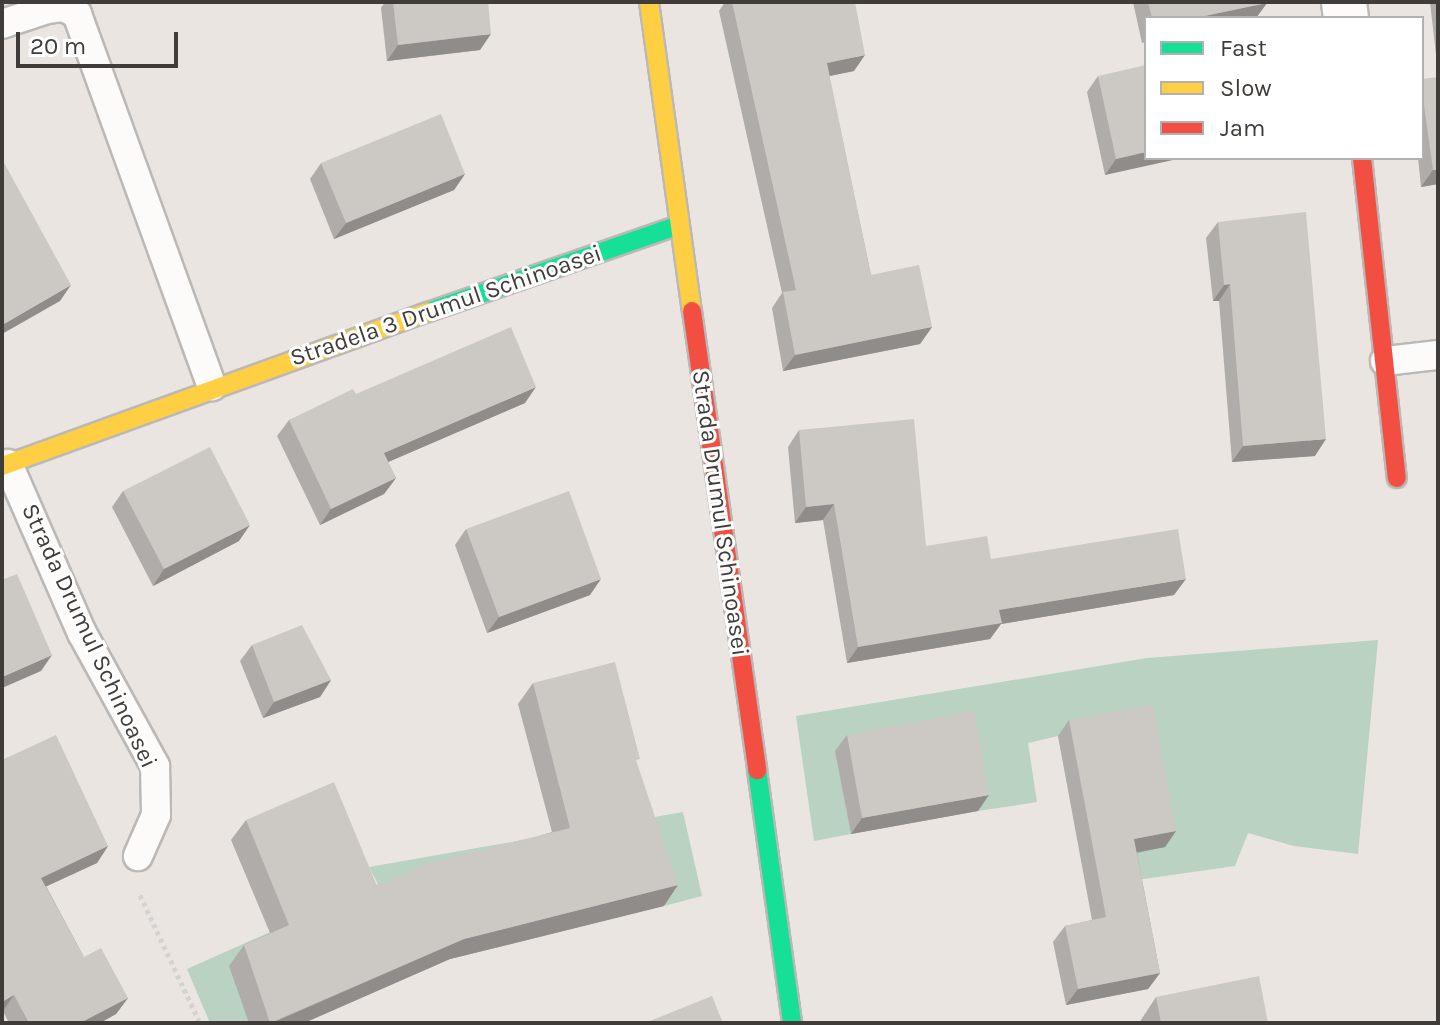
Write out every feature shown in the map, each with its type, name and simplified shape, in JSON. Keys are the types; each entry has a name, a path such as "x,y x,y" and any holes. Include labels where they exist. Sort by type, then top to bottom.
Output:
{"street":[{"name":"Strada Drumul Schinoasei","path":"649,2 792,1023"},
{"path":"1362,160 1397,478"},
{"name":"Stradela 3 Drumul Schinoasei","path":"5,465 212,386 679,225"}],"lane":[{"path":"2,24 47,9 64,7 77,14 212,386"},
{"path":"1385,361 1438,355"},
{"name":"Strada Drumul Schinoasei","path":"5,465 82,633 155,766 156,815 138,856"}],"path":[{"path":"138,856 132,873 199,1021"}],"green space":[{"path":"1378,640 1358,854 1294,846 1248,833 1235,866 1087,887 1058,736 1028,743 1037,802 978,811 836,751 851,834 814,841 796,716 1147,658"},
{"path":"683,812 702,896 664,906 638,829 249,1023 210,1023 187,969 378,884 369,867"}],"building":[{"path":"393,2 488,2 491,34 398,45"},
{"path":"732,2 855,2 865,55 827,63 871,275 919,265 932,327 795,355 783,292 796,290"},
{"path":"1148,2 1267,3 1205,16 1152,16"},
{"path":"1144,65 1144,152 1116,159 1098,76"},
{"path":"1438,77 1438,170 1433,170 1424,105 1424,79"},
{"path":"441,114 465,174 346,223 321,163"},
{"path":"2,159 71,285 2,325"},
{"path":"1306,212 1326,439 1243,446 1230,284 1224,285 1218,222"},
{"path":"511,327 536,387 384,453 396,478 331,509 289,420 353,389 356,394"},
{"path":"914,419 926,546 987,536 991,559 1178,529 1186,579 999,610 1002,623 858,647 834,504 806,507 799,430"},
{"path":"210,447 250,525 164,569 123,491"},
{"path":"569,491 601,579 499,617 466,529"},
{"path":"17,574 52,655 2,677 2,580"},
{"path":"302,625 331,680 274,702 252,645"},
{"path":"615,662 640,759 636,760 678,885 464,939 270,1023 244,945 289,925 246,820 334,782 377,886 432,862 570,828 533,683"},
{"path":"1153,705 1176,831 1134,839 1160,973 1078,989 1065,926 1106,917 1069,720"},
{"path":"974,711 989,795 862,818 847,735"},
{"path":"56,735 108,846 41,878 84,957 101,948 128,998 80,1023 29,1023 14,995 2,1002 2,760"},
{"path":"1259,976 1268,1023 1161,1023 1156,997"},
{"path":"712,996 723,1023 645,1023"}],"traffic: fast":[{"path":"428,312 679,225"},
{"path":"757,770 792,1023"}],"traffic: slow":[{"path":"649,2 692,311"},
{"path":"2,466 428,312"}],"traffic: jam":[{"path":"1362,160 1397,478"},
{"path":"692,311 757,770"}]}
